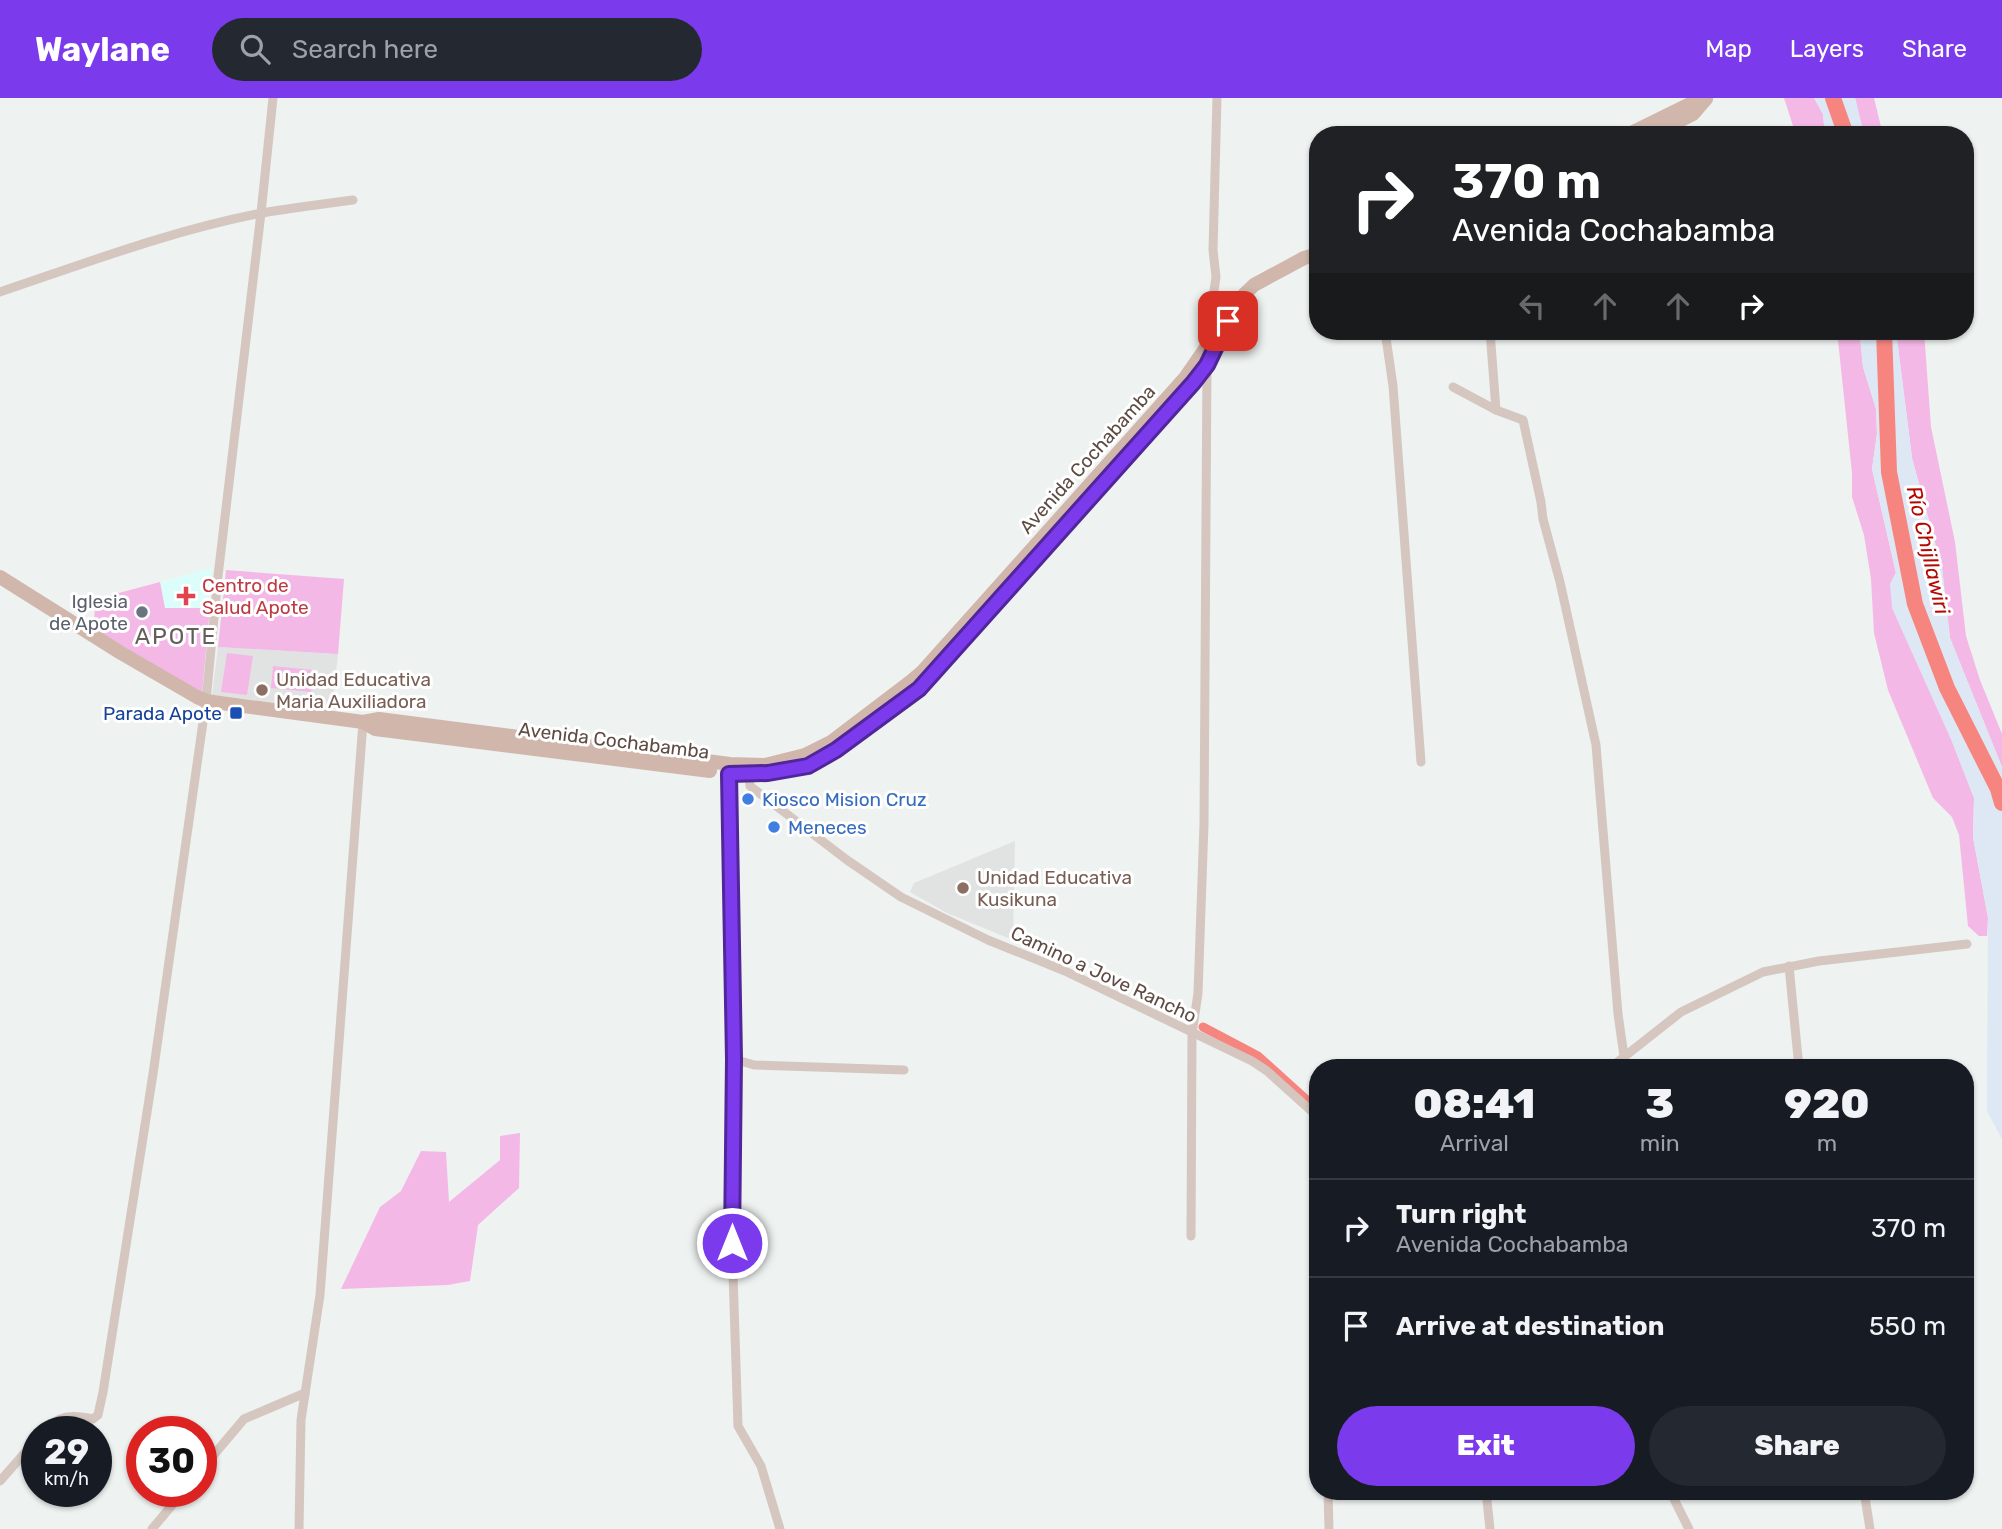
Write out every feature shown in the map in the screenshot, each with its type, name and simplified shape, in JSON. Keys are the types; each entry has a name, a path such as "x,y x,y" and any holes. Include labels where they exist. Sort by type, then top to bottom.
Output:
{"main road":[{"path":"1645,126 1706,99"},
{"path":"1669,126 1693,114 1706,99"},
{"name":"Avenida Cochabamba","path":"748,770 778,764 814,751 916,677 1185,378 1205,349 1222,316 1254,285 1309,257"},
{"name":"Avenida Cochabamba","path":"0,577 121,653 206,701 363,722 376,729 454,734 729,769 792,770 808,766 822,758 919,689 1207,365 1228,321 1259,291 1309,266"}],"street":[{"path":"97,1416 153,1074 206,701 272,98"},
{"path":"1191,1236 1192,1034 1198,993 1204,824 1205,349 1216,277 1213,250 1217,98"},
{"path":"0,292 133,247 261,213 353,200"},
{"path":"1386,340 1393,386 1421,762"},
{"path":"1491,340 1496,410"},
{"path":"1453,387 1496,410 1523,420 1541,502 1542,519 1560,582 1596,745 1618,1014 1624,1056"},
{"path":"299,1529 301,1420 320,1295 363,722"},
{"path":"729,769 734,1059 732,1243 738,1426 761,1466 780,1529"},
{"name":"Camino a Jove Rancho","path":"748,770 750,786 847,860 901,897 988,940 1065,971 1252,1061 1309,1109"},
{"path":"1620,1059 1681,1012 1763,972 1789,966 1967,944"},
{"path":"1789,966 1798,1059"},
{"path":"734,1059 754,1065 904,1070"},
{"path":"217,1451 244,1419 305,1393"},
{"path":"0,1481 21,1457"},
{"path":"1328,1500 1329,1529"},
{"path":"1487,1500 1490,1529"},
{"path":"1674,1500 1689,1529"},
{"path":"1865,1500 1870,1529"},
{"path":"152,1529 171,1507"}],"shaded area":[{"path":"1784,98 1814,98 1823,114 1824,126 1793,126"},
{"path":"1855,98 1874,98 1881,126 1862,126"},
{"path":"1838,340 1860,340 1863,367 1876,409 1877,434 1872,469 1896,573 1953,744 1974,798 1973,837 1988,918 1987,936 1979,936 1968,926 1959,835 1952,817 1933,798 1888,690 1874,633 1871,579 1864,535 1852,497 1852,473"},
{"path":"1897,340 1925,340 1931,427 1955,542 1966,636 2002,734 2002,767 1950,638 1942,568 1912,458"},
{"name":"Centro de Salud Apote","path":"212,568 209,608 165,608 160,582"},
{"path":"226,570 344,579 338,654 218,647"},
{"path":"160,582 165,608 210,608 202,694 93,630 96,599"},
{"path":"218,647 338,654 332,710 212,695"},
{"path":"227,653 253,656 247,695 221,692"},
{"path":"273,666 313,670 311,692 271,688"},
{"name":"Unidad Educativa Kusikuna","path":"1015,841 1013,940 947,913 910,892 914,883"},
{"path":"520,1133 519,1188 478,1225 470,1281 448,1285 341,1289 380,1207 401,1191 421,1151 446,1152 449,1202 500,1160 500,1136"}],"sand":[{"path":"1814,98 1855,98 1862,126 1824,126 1823,114"},
{"path":"1860,340 1897,340 1912,458 1942,568 1950,638 2002,767 2002,1139 1987,1111 1988,918 1973,837 1974,798 1953,744 1892,608 1890,584 1896,572 1872,469 1877,434 1876,409 1863,367"}],"waterway":[{"name":"Río Chijllawiri","path":"1833,98 1843,126"},
{"name":"Río Chijllawiri","path":"1884,340 1889,472 1915,604 1947,688 1998,789 2002,803"},
{"path":"1203,1027 1258,1056 1309,1102"}],"place":[{"name":"Centro de Salud Apote","path":"186,596"},
{"name":"Iglesia de Apote","path":"142,612"},
{"name":"Unidad Educativa Maria Auxiliadora","path":"262,690"},
{"name":"Parada Apote","path":"236,713"},
{"name":"Kiosco Mision Cruz","path":"748,799"},
{"name":"Meneces","path":"774,827"},
{"name":"Unidad Educativa Kusikuna","path":"963,888"}],"district":[{"name":"APOTE","path":"176,636"}],"route":[{"path":"732,1243 734,1059 729,774 768,773 808,766 836,750 919,689 1193,383 1207,365 1228,321"}]}
